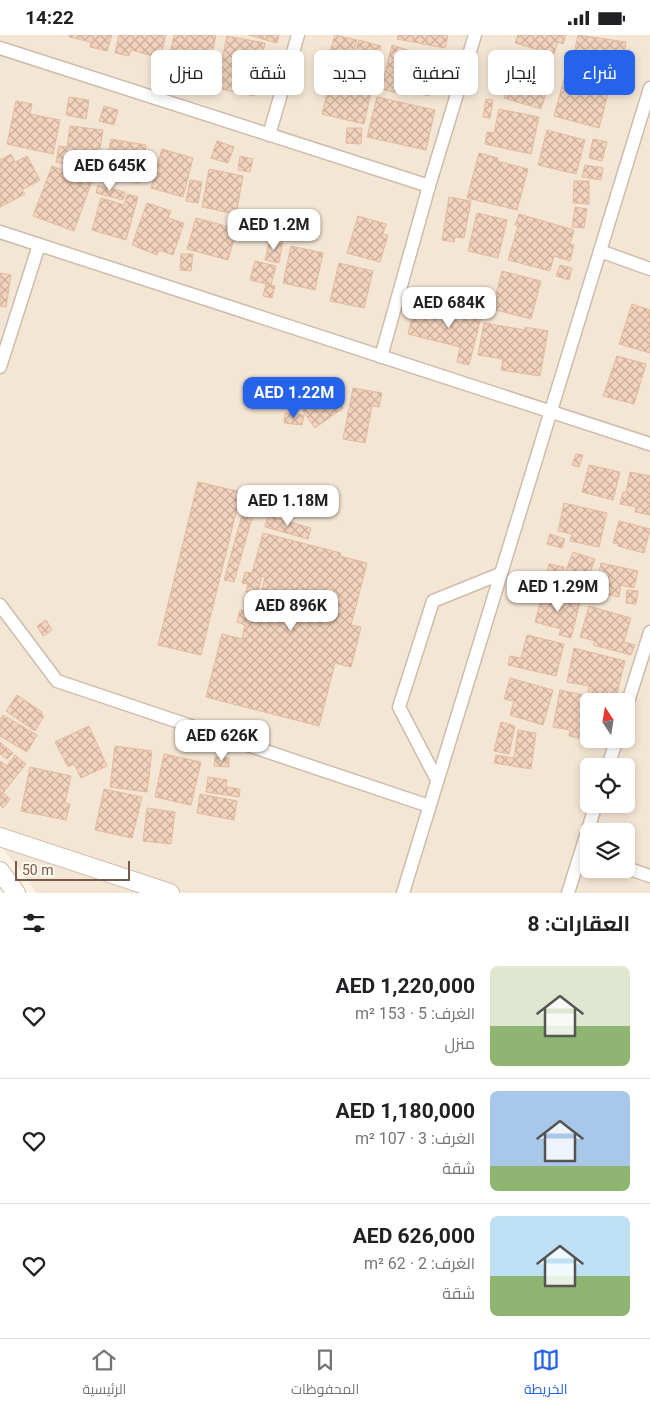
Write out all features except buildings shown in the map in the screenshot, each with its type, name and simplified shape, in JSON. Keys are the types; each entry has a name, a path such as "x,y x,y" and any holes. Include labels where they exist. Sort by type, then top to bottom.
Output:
{"street":[{"path":"269,135 298,35"},
{"path":"381,357 429,186 475,35"},
{"path":"0,48 429,186"},
{"path":"403,893 650,88"},
{"path":"0,232 650,444"},
{"path":"0,367 39,245"},
{"path":"600,251 650,269"},
{"path":"437,780 399,707 433,601 500,574"},
{"path":"0,605 57,681 429,805"},
{"path":"631,693 650,632"},
{"path":"0,837 170,893"},
{"path":"568,893 580,865"},
{"path":"0,871 16,893"},
{"path":"635,871 650,876"}],"shaded area":[{"path":"0,35 650,35 650,893 37,893 0,845"}]}
